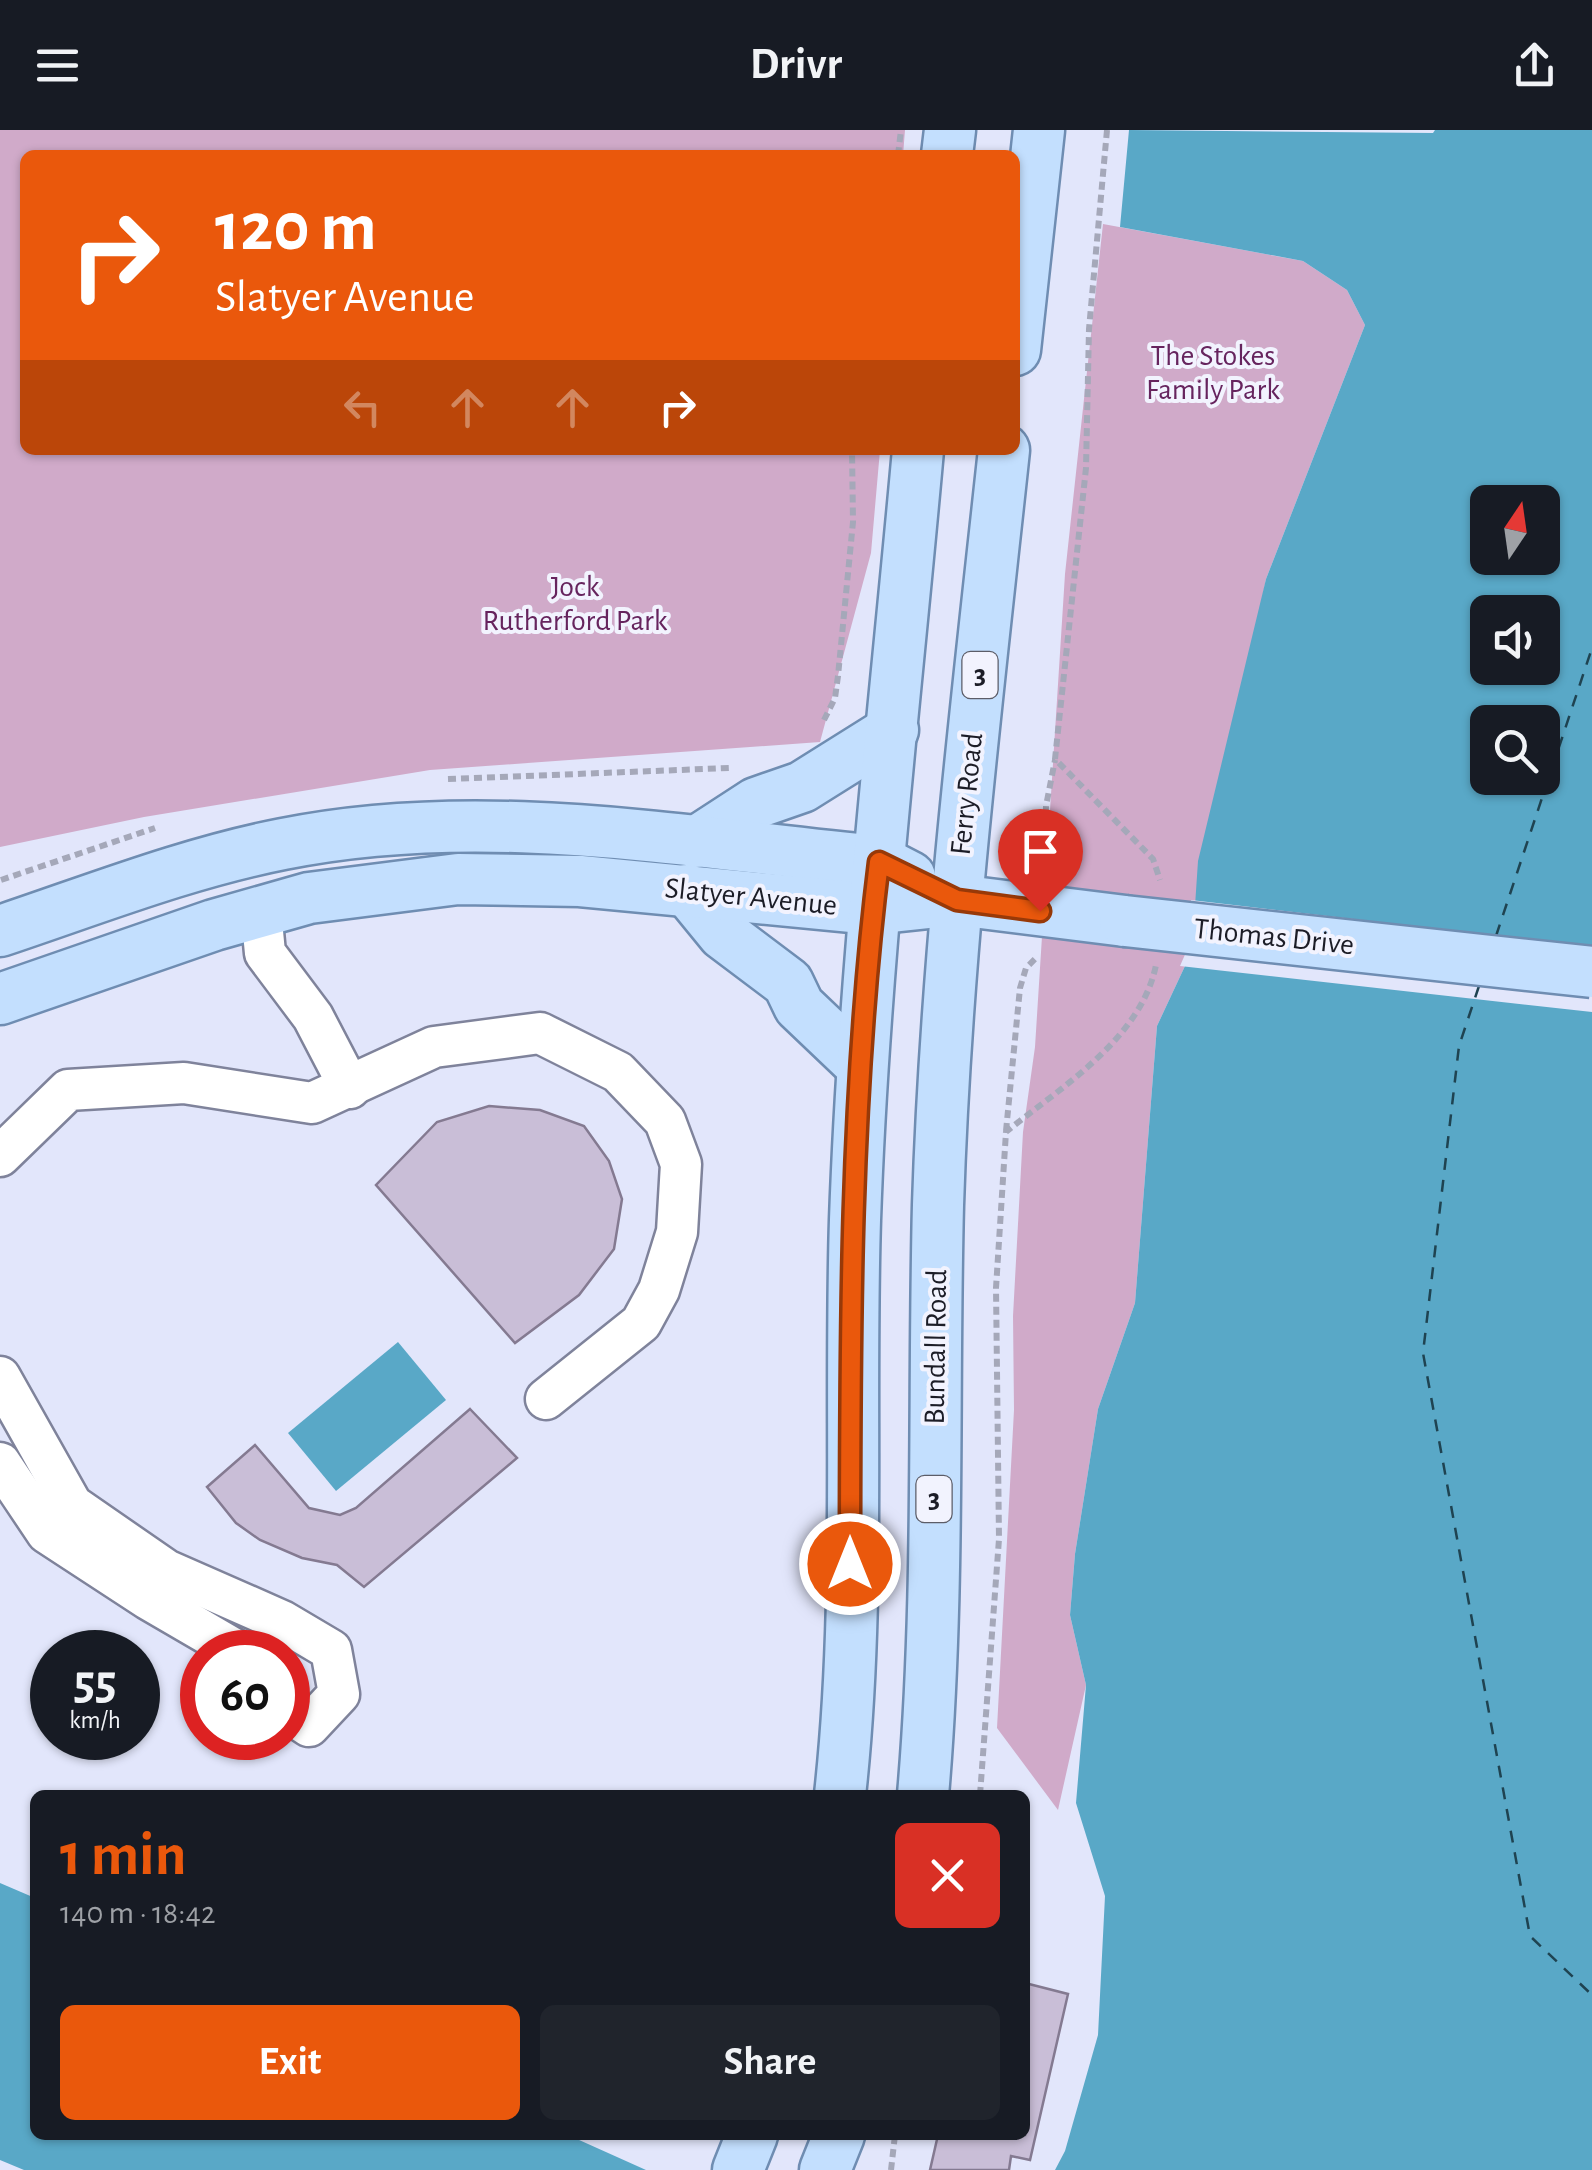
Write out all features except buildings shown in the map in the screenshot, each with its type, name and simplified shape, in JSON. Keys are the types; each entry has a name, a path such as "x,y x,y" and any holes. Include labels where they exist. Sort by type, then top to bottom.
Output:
{"main road":[{"path":"1020,304 1039,130"},
{"path":"840,1790 850,1678 850,1451 862,1066 918,455"},
{"name":"Ferry Road","path":"957,900 1003,455"},
{"path":"862,1066 800,1006 788,983 723,934 692,866 756,803 802,787 893,730"},
{"name":"Slatyer Avenue","path":"0,931 189,868 285,843 481,824 584,828 692,866"},
{"name":"Slatyer Avenue","path":"0,999 261,911 382,886 692,866 876,886 957,900"},
{"name":"Thomas Drive","path":"957,900 1143,909 1592,972"},
{"name":"Bundall Road","path":"923,1790 933,1649 938,1202 957,900"},
{"path":"738,2170 750,2140"},
{"path":"825,2170 837,2140"}],"street":[{"path":"261,911 265,954 314,1017 350,1088"},
{"path":"0,1156 68,1090 184,1083 312,1103 434,1047 540,1033 618,1072 665,1121 681,1164 676,1232 658,1290 641,1324 546,1399"},
{"path":"0,1378 72,1505 166,1570 298,1630"},
{"path":"0,1464 47,1533 200,1630"},
{"path":"310,1637 331,1650 338,1694 310,1725"}],"path":[{"path":"1046,852 1046,806 1056,758 1086,468 1088,329 1106,130"},
{"path":"818,731 835,698 838,676 854,522 852,455"},
{"path":"1056,758 1153,859 1160,879 1143,909"},
{"path":"434,780 746,767"},
{"path":"0,880 136,832 168,826"},
{"path":"980,1790 998,1539 996,1288 1006,1132 1020,988 1026,968 1036,958"},
{"path":"1006,1132 1102,1053 1128,1026 1153,979 1156,964"},
{"path":"891,2170 895,2140"}],"green space":[{"name":"Jock Rutherford Park","path":"0,130 905,130 903,150 20,150 20,455 880,455 871,553 820,742 430,770 144,817 0,847"},
{"name":"The Stokes Family Park","path":"1103,224 1303,261 1347,290 1365,325 1266,579 1192,951 1157,1026 1135,1303 1098,1409 1075,1554 1070,1615 1086,1685 1058,1810 997,1728 1014,1410 1013,1316 1023,1132 1035,1047 1065,574"}],"water":[{"path":"1129,130 1592,130 1592,2170 1055,2170 1065,2151 1098,2035 1105,1896 1076,1803 1086,1685 1070,1615 1075,1554 1098,1409 1135,1303 1157,1026 1192,951 1198,861 1266,579 1365,325 1347,290 1303,261 1120,227"},
{"path":"398,1342 446,1400 336,1491 288,1433"},
{"path":"0,1883 30,1896 30,2140 579,2140 646,2170 24,2170 0,2160"}],"pier":[{"path":"1191,900 1592,947 1592,1012 1180,966 1187,950"}],"ferry route":[{"path":"1496,936 1592,648"},
{"path":"1479,986 1459,1046 1423,1353 1530,1936 1592,1995"}],"route":[{"path":"850,1564 855,1222 866,996 879,862 957,900 1040,911"}]}
